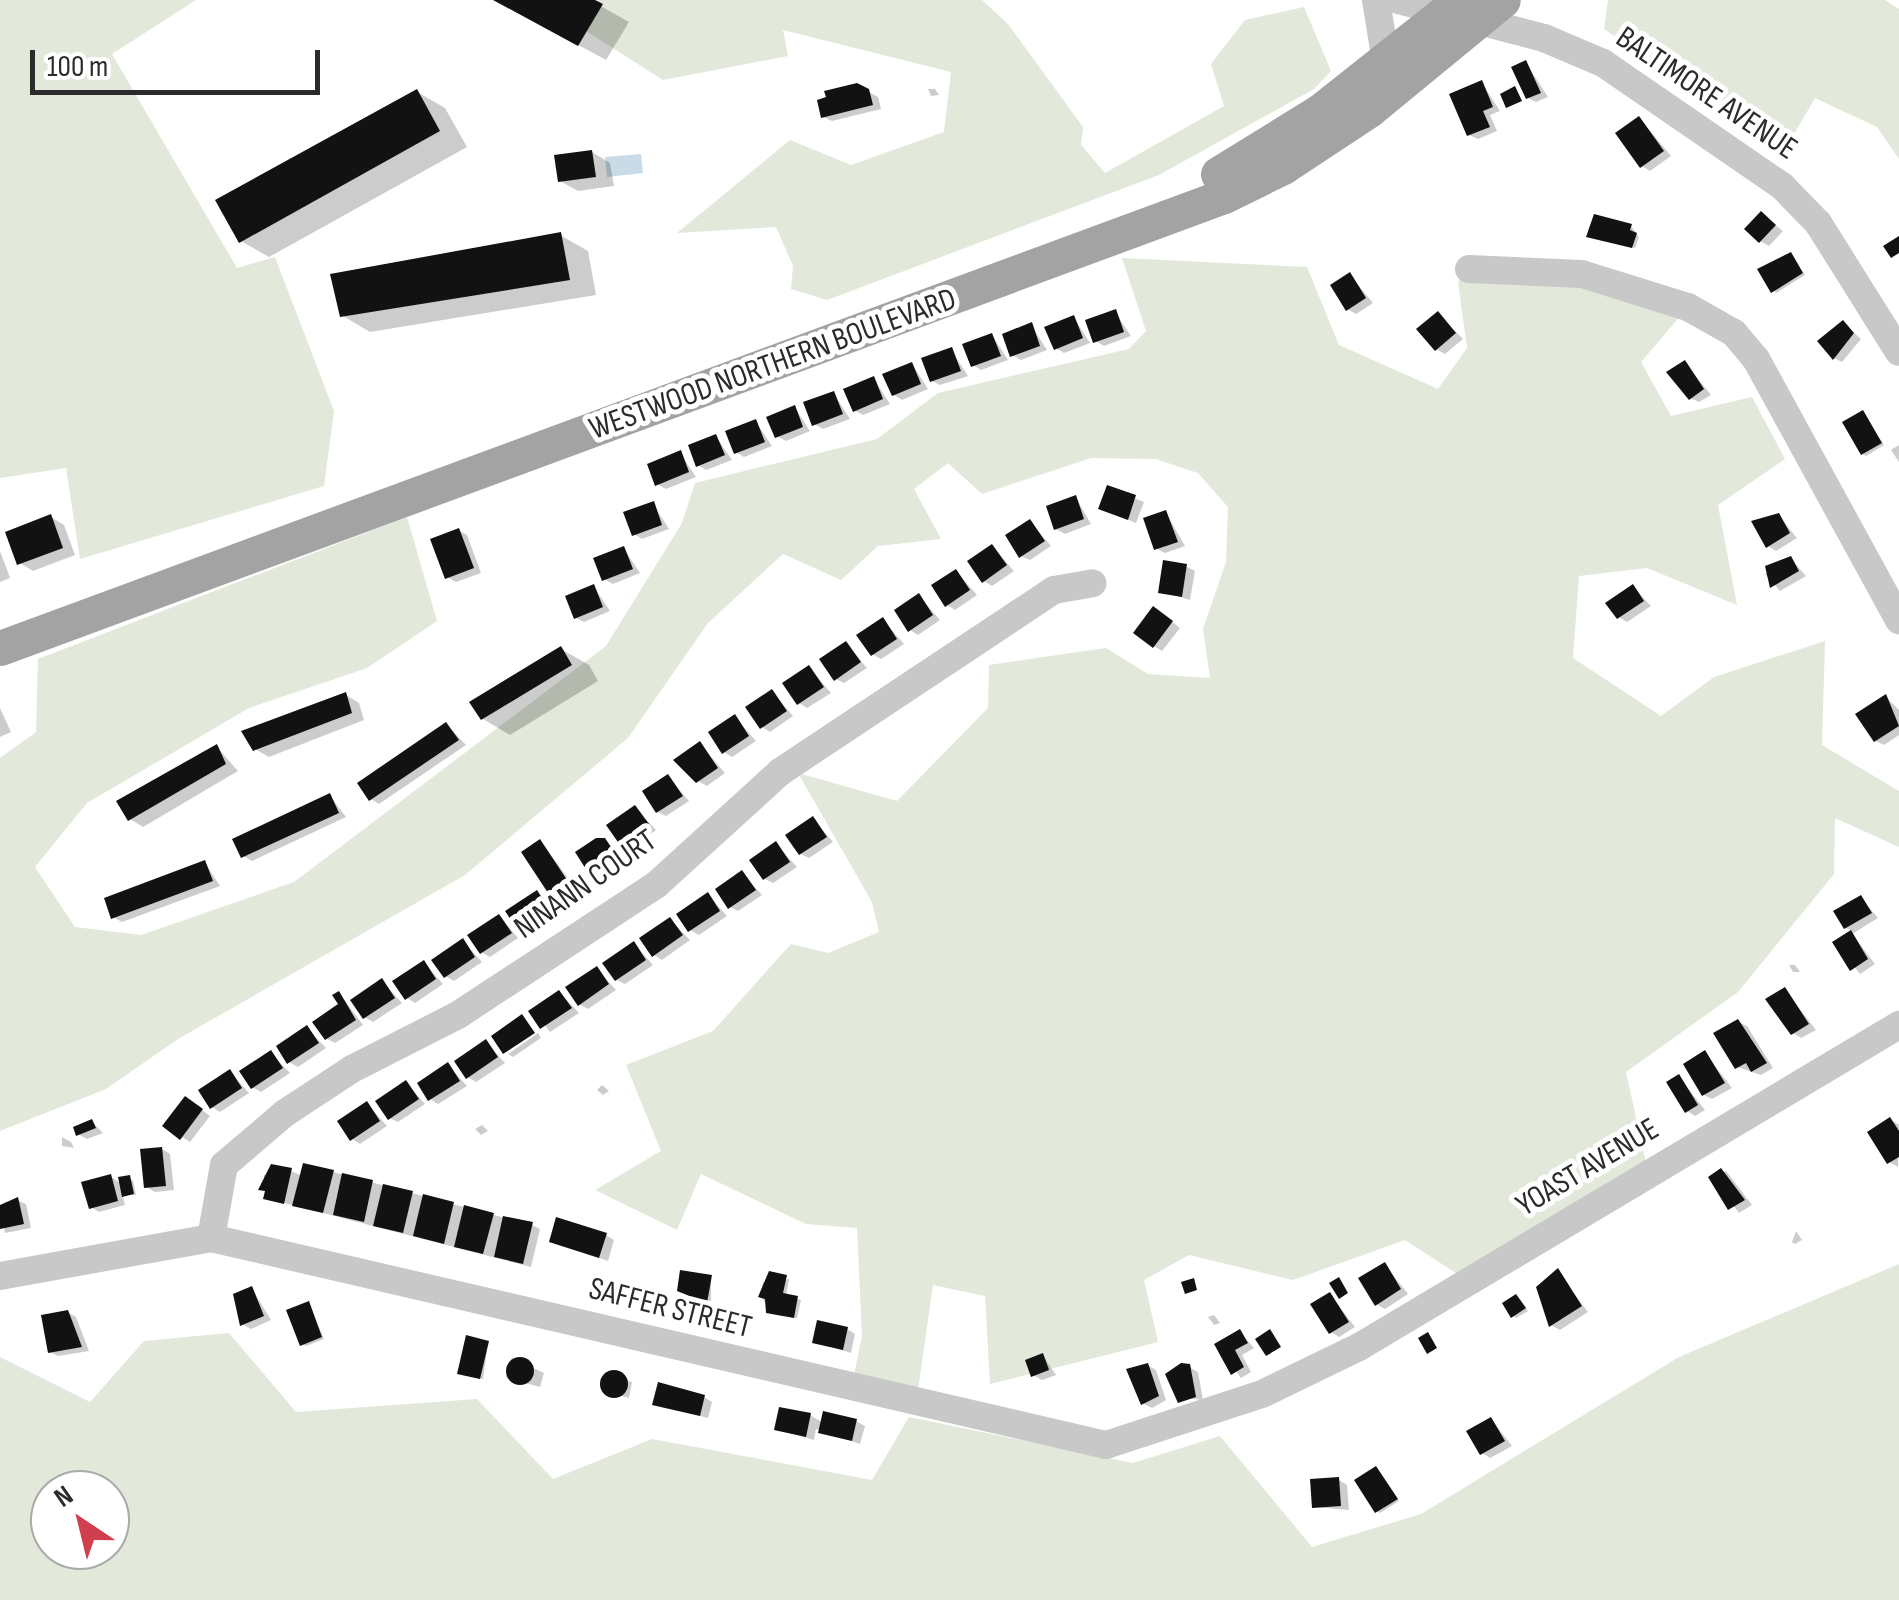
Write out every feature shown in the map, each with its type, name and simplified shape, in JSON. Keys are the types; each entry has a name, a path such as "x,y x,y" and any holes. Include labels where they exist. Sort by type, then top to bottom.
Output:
{"main road":[{"name":"WESTWOOD NORTHERN BOULEVARD","path":"0,624 1144,206 1268,147 1386,62 1470,9"},
{"name":"WESTWOOD NORTHERN BOULEVARD","path":"0,648 1224,196 1283,167 1369,110 1470,9"}],"street":[{"path":"1376,0 1386,62"},
{"name":"BALTIMORE AVENUE","path":"1398,0 1470,9 1603,63 1782,186 1828,238 1899,352"},
{"path":"1469,268 1582,274 1688,308 1734,333 1756,358 1899,620"},
{"name":"NINANN COURT","path":"212,1238 224,1165 285,1113 352,1069 458,1015 656,885 780,772 1054,590 1092,582"},
{"name":"YOAST AVENUE","path":"1314,1371 1899,1025"},
{"name":"SAFFER STREET","path":"0,1276 212,1238 1084,1444 1106,1445 1204,1417 1314,1371"}],"shaded area":[{"path":"0,0 196,0 112,54 237,268 275,257 334,411 324,486 80,559 66,468 0,478"},
{"path":"595,0 982,0 1008,24 1083,127 1081,145 1105,173 1224,106 1211,64 1245,20 1304,7 1331,71 1314,89 1159,175 827,300 791,289 793,266 776,227 677,233 790,140 851,165 944,132 951,72 783,30 788,56 663,80 586,31 602,5"},
{"path":"1608,0 1885,0 1899,9 1899,159 1877,127 1815,98 1783,153 1604,29"},
{"path":"1122,258 1307,267 1339,345 1438,389 1467,348 1458,282 1469,269 1582,274 1688,307 1641,362 1671,416 1752,397 1785,459 1718,505 1737,605 1647,568 1579,576 1573,658 1661,716 1714,677 1825,641 1822,745 1899,791 1899,847 1835,818 1834,874 1738,992 1626,1072 1648,1172 1468,1281 1405,1240 1293,1280 1189,1255 1144,1280 1158,1342 990,1384 985,1296 933,1285 916,1404 851,1389 862,1336 857,1228 806,1224 701,1174 677,1230 595,1190 661,1151 626,1065 713,1031 791,944 828,953 879,932 872,902 798,773 897,801 988,708 989,665 1106,648 1148,674 1210,678 1203,629 1226,562 1228,507 1198,473 1156,459 1091,458 982,494 948,463 914,489 941,539 878,546 841,580 783,554 708,623 628,738 465,875 178,1039 106,1089 0,1131 0,758 36,732 38,659 407,517 437,621 367,668 249,708 87,803 35,867 75,927 141,935 294,882 606,646 682,523 695,483 877,439 938,393 1129,349 1146,331"},
{"path":"1899,1264 1899,1600 0,1600 0,1357 90,1402 144,1341 229,1333 296,1412 477,1399 553,1479 652,1439 872,1480 909,1417 1133,1463 1220,1436 1312,1547 1421,1514 1679,1357"}],"water":[{"path":"641,154 643,173 607,177 605,157"}],"building":[{"path":"493,0 595,0 603,4 578,46"},
{"path":"1526,60 1541,93 1526,99 1511,67"},
{"path":"1482,80 1493,107 1483,111 1490,127 1467,136 1449,94"},
{"path":"857,83 869,89 873,105 821,118 817,100 826,97 824,91"},
{"path":"1515,86 1522,101 1506,108 1500,94"},
{"path":"417,89 440,131 239,243 215,200"},
{"path":"1639,116 1664,151 1640,168 1615,133"},
{"path":"592,150 596,177 558,182 554,155"},
{"path":"1761,211 1776,225 1759,243 1744,229"},
{"path":"1594,214 1632,224 1630,230 1637,233 1632,248 1586,237"},
{"path":"561,232 570,280 340,317 330,274"},
{"path":"1899,236 1899,253 1891,258 1883,246"},
{"path":"1791,252 1803,273 1771,293 1757,269"},
{"path":"1350,272 1366,298 1346,311 1330,285"},
{"path":"1116,309 1124,332 1093,343 1085,320"},
{"path":"1438,311 1456,333 1435,351 1416,329"},
{"path":"1074,315 1083,338 1054,350 1044,327"},
{"path":"1843,320 1854,333 1833,360 1817,341"},
{"path":"1032,322 1040,346 1010,357 1002,334"},
{"path":"992,333 1001,356 971,367 962,344"},
{"path":"952,347 961,371 930,382 921,358"},
{"path":"1685,360 1704,389 1689,400 1666,372"},
{"path":"912,362 921,384 892,396 882,374"},
{"path":"874,376 883,399 853,412 843,389"},
{"path":"834,391 843,414 812,426 803,402"},
{"path":"795,405 803,427 775,438 766,417"},
{"path":"1863,410 1882,443 1861,455 1842,422"},
{"path":"756,419 765,442 734,454 725,431"},
{"path":"716,434 725,455 696,467 688,445"},
{"path":"681,450 689,472 655,486 647,464"},
{"path":"1107,485 1136,495 1128,520 1098,509"},
{"path":"1076,495 1084,519 1054,530 1046,506"},
{"path":"654,501 662,525 632,536 623,512"},
{"path":"1166,510 1178,542 1154,550 1143,518"},
{"path":"1779,513 1790,533 1766,548 1751,521"},
{"path":"51,514 63,548 17,565 5,532"},
{"path":"1030,519 1045,541 1019,558 1005,535"},
{"path":"459,528 474,568 445,579 430,539"},
{"path":"992,544 1007,565 982,583 967,561"},
{"path":"624,546 633,569 602,581 593,558"},
{"path":"1791,556 1799,571 1770,588 1765,566"},
{"path":"1163,560 1187,564 1182,597 1158,593"},
{"path":"956,569 970,590 945,607 931,585"},
{"path":"594,584 603,607 574,619 565,596"},
{"path":"1633,584 1644,601 1617,619 1605,603"},
{"path":"919,593 933,615 908,632 894,610"},
{"path":"1153,606 1173,621 1153,648 1133,633"},
{"path":"883,617 897,639 871,656 856,635"},
{"path":"846,641 861,662 834,681 819,659"},
{"path":"561,646 572,665 481,720 469,702"},
{"path":"809,665 824,687 797,705 782,683"},
{"path":"772,689 787,711 760,729 745,707"},
{"path":"346,692 352,713 253,751 241,731"},
{"path":"1886,694 1899,726 1874,742 1855,714"},
{"path":"735,714 749,736 722,754 708,732"},
{"path":"446,722 459,740 369,801 357,783"},
{"path":"700,741 718,768 696,783 673,760"},
{"path":"217,744 226,764 128,821 116,801"},
{"path":"668,774 683,796 656,813 642,791"},
{"path":"330,793 339,813 241,858 232,839"},
{"path":"635,805 649,824 620,845 606,825"},
{"path":"813,816 827,837 799,855 785,835"},
{"path":"596,838 605,838 617,856 589,874 575,852"},
{"path":"540,839 573,889 554,902 521,852"},
{"path":"776,841 790,862 763,880 749,860"},
{"path":"205,860 213,881 111,919 104,898"},
{"path":"742,870 756,890 728,909 715,889"},
{"path":"537,890 549,909 517,929 505,911"},
{"path":"708,892 720,911 688,932 676,914"},
{"path":"1861,895 1872,913 1844,929 1833,911"},
{"path":"499,914 512,933 480,954 467,935"},
{"path":"670,917 683,935 652,957 639,938"},
{"path":"1851,930 1868,959 1850,971 1832,942"},
{"path":"463,938 475,957 444,978 431,960"},
{"path":"634,941 646,960 615,981 602,963"},
{"path":"424,960 436,979 405,1000 392,981"},
{"path":"597,966 609,984 578,1006 565,987"},
{"path":"382,978 395,998 363,1019 350,1000"},
{"path":"1785,987 1809,1024 1791,1035 1765,999"},
{"path":"559,990 572,1008 540,1029 528,1011"},
{"path":"339,991 356,1020 325,1040 312,1022 338,1004 332,995"},
{"path":"522,1014 535,1033 503,1054 491,1036"},
{"path":"1738,1019 1767,1063 1751,1072 1746,1063 1735,1069 1713,1033"},
{"path":"307,1025 319,1043 287,1064 276,1046"},
{"path":"486,1039 498,1057 466,1079 454,1061"},
{"path":"271,1050 283,1068 251,1089 239,1071"},
{"path":"1705,1050 1725,1083 1702,1096 1683,1064"},
{"path":"448,1062 460,1081 428,1101 417,1083"},
{"path":"230,1069 242,1088 210,1109 198,1090"},
{"path":"1679,1074 1698,1105 1685,1113 1666,1082"},
{"path":"406,1080 419,1099 388,1120 375,1101"},
{"path":"185,1096 203,1109 180,1140 162,1126"},
{"path":"367,1101 380,1121 350,1141 337,1121"},
{"path":"1890,1117 1899,1131 1899,1157 1887,1164 1867,1132"},
{"path":"92,1119 96,1128 76,1136 73,1127"},
{"path":"162,1147 166,1186 144,1188 140,1149"},
{"path":"303,1163 334,1170 323,1213 292,1206"},
{"path":"271,1164 292,1168 284,1204 263,1199 265,1191 258,1190"},
{"path":"1721,1168 1745,1200 1728,1210 1708,1177"},
{"path":"342,1173 373,1180 364,1222 333,1215"},
{"path":"111,1174 118,1201 89,1209 81,1182"},
{"path":"130,1175 134,1194 122,1197 118,1177"},
{"path":"383,1184 413,1191 403,1233 373,1226"},
{"path":"423,1194 454,1202 444,1244 413,1236"},
{"path":"18,1197 24,1224 0,1229 0,1205"},
{"path":"464,1205 494,1213 483,1254 454,1247"},
{"path":"503,1216 533,1222 523,1264 494,1257"},
{"path":"556,1217 607,1233 599,1258 549,1242"},
{"path":"1385,1262 1401,1289 1375,1306 1358,1278"},
{"path":"1558,1268 1582,1306 1549,1327 1536,1287"},
{"path":"680,1270 712,1275 707,1303 677,1291"},
{"path":"769,1271 787,1275 783,1293 798,1296 794,1318 766,1313 765,1299 758,1297"},
{"path":"1339,1277 1348,1293 1339,1299 1329,1283"},
{"path":"1194,1278 1197,1290 1185,1294 1181,1282"},
{"path":"252,1286 264,1316 240,1326 233,1294"},
{"path":"1330,1292 1349,1322 1329,1334 1310,1304"},
{"path":"1516,1294 1526,1308 1511,1318 1502,1303"},
{"path":"309,1301 322,1337 300,1346 286,1310"},
{"path":"68,1310 82,1347 48,1353 41,1315"},
{"path":"817,1320 848,1327 843,1350 812,1343"},
{"path":"1240,1329 1248,1343 1235,1350 1244,1367 1231,1375 1214,1344"},
{"path":"1270,1329 1281,1347 1266,1356 1255,1339"},
{"path":"1428,1332 1437,1348 1427,1354 1418,1338"},
{"path":"466,1335 489,1341 480,1379 457,1374"},
{"path":"1043,1353 1049,1370 1031,1377 1025,1360"},
{"path":"520,1357 530,1361 534,1371 530,1381 520,1385 510,1381 506,1371 510,1361"},
{"path":"1148,1363 1159,1396 1141,1405 1126,1369"},
{"path":"1181,1363 1190,1364 1196,1397 1178,1403 1165,1374"},
{"path":"614,1370 624,1374 628,1384 624,1394 614,1398 604,1394 600,1384 604,1374"},
{"path":"658,1382 705,1395 700,1416 652,1405"},
{"path":"779,1407 811,1413 806,1437 774,1430"},
{"path":"823,1411 857,1419 852,1441 818,1433"},
{"path":"1491,1417 1505,1441 1480,1455 1466,1431"},
{"path":"1376,1466 1398,1499 1375,1513 1354,1480"},
{"path":"1339,1477 1341,1506 1312,1508 1310,1479"}]}
